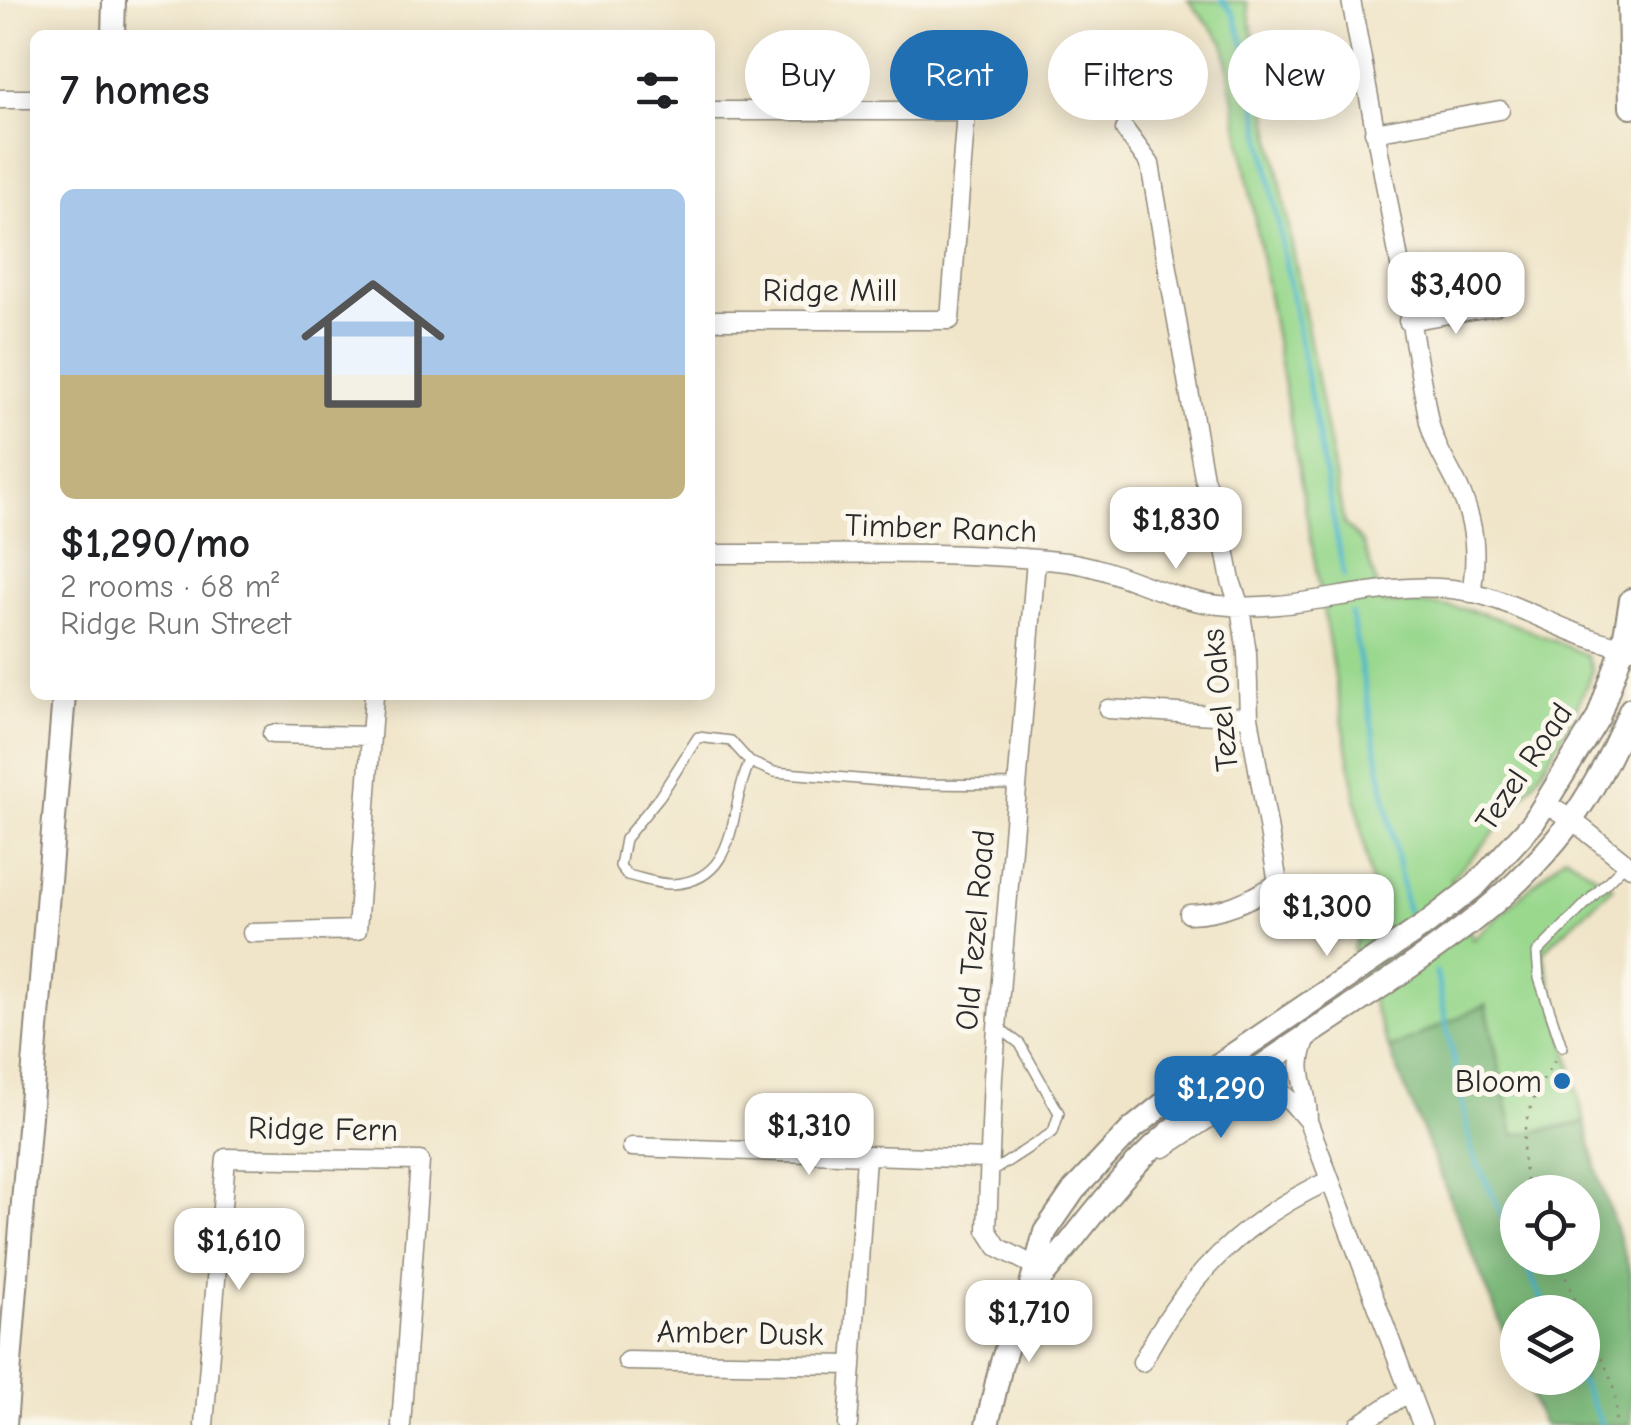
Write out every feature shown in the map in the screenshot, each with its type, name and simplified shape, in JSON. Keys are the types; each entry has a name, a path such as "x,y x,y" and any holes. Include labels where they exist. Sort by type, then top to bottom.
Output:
{"main road":[{"path":"113,30 114,0"},
{"path":"1629,0 1631,107"},
{"name":"Tezel Road","path":"987,1425 1016,1320 1040,1269 1046,1232 1074,1190 1096,1162 1180,1090 1449,908 1508,851 1546,804 1598,718 1627,648 1631,600"},
{"path":"5,1425 10,1259 64,700"},
{"name":"Tezel Road","path":"1040,1269 1133,1166 1180,1124 1476,920 1515,884 1571,819 1598,778 1631,709"}],"street":[{"path":"1351,0 1433,441 1457,484 1473,525 1476,545 1471,593"},
{"path":"0,99 30,100"},
{"path":"1374,132 1500,110"},
{"name":"Ridge Mill","path":"715,111 966,111 950,320 715,320"},
{"name":"Tezel Oaks","path":"1125,130 1150,164 1204,478 1240,606 1247,653 1249,717 1278,884 1243,904 1215,913 1189,914"},
{"path":"1408,322 1495,306"},
{"name":"Timber Ranch","path":"715,554 996,556 1070,562 1193,601 1240,606 1291,606 1409,588 1471,593 1627,648"},
{"name":"Old Tezel Road","path":"1036,560 997,1026 987,1167 987,1230 998,1247 1040,1269"},
{"path":"252,933 357,930 374,700"},
{"path":"1108,709 1249,717"},
{"path":"272,734 371,736"},
{"path":"1546,804 1628,865"},
{"path":"1308,1036 1299,1057 1299,1071 1308,1097 1308,1120 1422,1425"},
{"path":"1133,1166 1247,1093 1260,1089 1283,1092 1308,1120"},
{"path":"632,1147 866,1156 987,1167"},
{"path":"848,1425 866,1156"},
{"name":"Ridge Fern","path":"204,1425 226,1158 420,1161 401,1425"},
{"path":"1142,1362 1180,1296 1225,1248 1263,1217 1328,1181"},
{"name":"Amber Dusk","path":"627,1361 852,1365"},
{"path":"1359,1425 1410,1391"}],"lane":[{"path":"750,762 740,781 733,827 719,862 700,876 672,885 626,875 620,866 625,838 660,796 698,736 731,740 750,762 774,772 918,784 1017,785"},
{"path":"1562,1047 1539,978 1537,953 1628,865"},
{"path":"987,1167 1053,1132 1059,1113 1020,1044 997,1026"}],"path":[{"path":"1526,1175 1522,1128 1562,1047"},
{"path":"1600,1355 1616,1406 1614,1425"}],"green space":[{"path":"1188,0 1247,2 1252,30 1228,30 1228,66 1224,43"},
{"path":"1237,120 1269,120 1344,524 1363,543 1383,604 1439,605 1488,615 1586,655 1593,670 1565,730 1534,782 1497,830 1451,878 1473,940 1565,855 1613,887 1543,951 1585,1123 1514,1136 1486,1005 1389,1049 1353,949 1372,889"},
{"path":"1486,1005 1514,1135 1585,1123 1598,1175 1500,1175 1500,1275 1600,1275 1600,1181 1631,1274 1631,1425 1543,1425 1530,1395 1600,1395 1600,1295 1500,1295 1500,1321 1389,1049"}],"waterway":[{"path":"1222,0 1233,13 1246,50 1344,576"},
{"path":"1351,614 1407,911"},
{"path":"1436,972 1472,1152 1500,1210"},
{"path":"1530,1275 1540,1295"},
{"path":"1587,1395 1602,1425"}],"place":[{"name":"Bloom","path":"1562,1081"}]}
